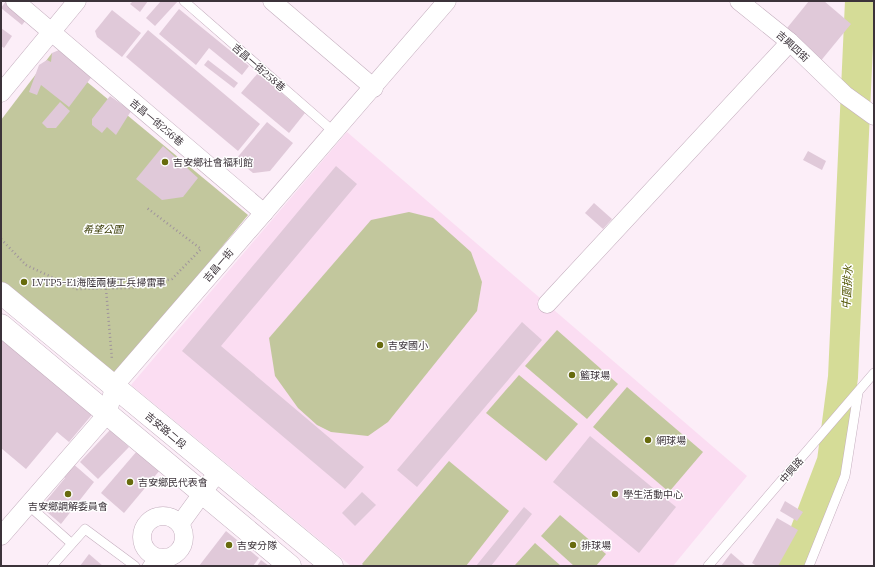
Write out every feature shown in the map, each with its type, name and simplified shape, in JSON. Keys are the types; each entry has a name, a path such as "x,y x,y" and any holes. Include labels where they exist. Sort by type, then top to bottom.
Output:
{"main road":[{"name":"吉安路二段","path":"1,293 332,566"},
{"path":"1,325 290,566"}],"street":[{"name":"吉昌一街256巷","path":"15,1 264,213"},
{"path":"1,93 77,1"},
{"path":"272,1 374,88"},
{"name":"吉昌一街","path":"1,536 108,413 114,386 334,132 374,88 447,1"},
{"name":"吉興四街","path":"739,1 790,42 845,95 874,116"},
{"path":"547,304 790,42"},
{"path":"180,524 218,473"},
{"path":"169,516 180,524 184,537 180,550 168,557 151,561 142,539 145,526 155,517 169,516"}],"lane":[{"name":"吉昌一街258巷","path":"184,1 334,132"},
{"name":"中興路","path":"708,566 874,373"},
{"path":"809,566 845,476 858,392"},
{"path":"28,505 71,543"},
{"path":"52,566 85,529 135,566"}],"path":[{"path":"1,239 26,265 77,289 131,288 172,279 201,249 147,208"},
{"path":"106,289 114,386"}],"shaded area":[{"name":"吉安國小","path":"347,132 747,476 673,566 351,566 131,385"}],"green space":[{"name":"希望公園","path":"52,53 248,215 113,379 1,286 1,120"},
{"path":"409,212 433,218 471,252 482,282 477,311 388,422 368,436 331,432 317,425 298,408 275,376 269,338 371,220"},
{"name":"籃球場","path":"557,330 618,384 587,419 525,366"},
{"path":"519,375 578,424 546,461 486,413"},
{"name":"網球場","path":"627,387 703,452 669,492 593,427"},
{"path":"449,461 509,511 466,566 364,566 362,564"},
{"name":"排球場","path":"560,515 606,554 596,566 574,566 541,536"},
{"name":"排球場","path":"535,543 561,566 516,566 515,565"}],"building":[{"path":"6,1 10,1 29,16 22,25 1,8"},
{"path":"133,1 148,1 140,12 130,4"},
{"path":"161,1 178,1 155,26 146,18"},
{"path":"809,1 824,1 851,24 819,63 783,33"},
{"path":"179,9 249,66 242,75 209,48 196,65 159,34"},
{"path":"112,10 141,33 122,57 97,37 95,31"},
{"path":"1,28 12,36 4,48 1,46"},
{"path":"148,30 260,124 238,151 126,57"},
{"path":"59,50 93,75 69,107 41,85 37,95 29,92 39,65 47,60 51,62 52,53"},
{"path":"208,60 238,83 234,88 204,65"},
{"path":"258,73 305,113 289,133 241,93"},
{"path":"110,96 131,111 116,135 107,127 102,133 92,125 92,119"},
{"path":"60,102 70,111 56,128 47,128 42,123"},
{"path":"267,122 293,143 270,171 253,173 236,159"},
{"name":"吉安鄉社會福利館","path":"163,146 198,178 183,197 162,200 136,179"},
{"path":"808,151 826,161 822,170 803,160"},
{"path":"336,166 357,184 221,346 364,467 345,489 182,351"},
{"path":"594,203 612,219 603,229 585,213"},
{"path":"522,322 542,340 417,487 397,470"},
{"path":"7,333 96,410 69,442 57,432 26,469 1,448 1,340"},
{"path":"110,430 129,447 98,479 80,462"},
{"name":"學生活動中心","path":"590,436 676,507 639,553 553,482"},
{"name":"吉安鄉民代表會","path":"137,451 160,470 124,513 101,493"},
{"name":"吉安鄉調解委員會","path":"71,462 94,482 61,524 41,507 65,478 62,474"},
{"path":"362,492 376,505 355,526 342,513"},
{"path":"785,501 803,512 797,521 780,511"},
{"path":"524,507 532,514 491,566 476,566"},
{"path":"777,518 798,530 778,566 757,566 752,563"},
{"name":"吉安分隊","path":"226,531 259,558 253,566 199,566"},
{"path":"731,553 746,566 721,566"},
{"path":"89,554 103,566 80,566"},
{"path":"261,560 269,566 257,566"}],"waterway":[{"name":"中園排水","path":"792,566 832,461 843,377 860,1"}],"place":[{"name":"吉安鄉社會福利館","path":"165,162"},
{"name":"LVTP5-E1海陸兩棲工兵掃雷車","path":"24,282"},
{"name":"吉安國小","path":"380,345"},
{"name":"籃球場","path":"572,375"},
{"name":"網球場","path":"648,440"},
{"name":"吉安鄉民代表會","path":"130,482"},
{"name":"吉安鄉調解委員會","path":"68,494"},
{"name":"學生活動中心","path":"615,494"},
{"name":"吉安分隊","path":"229,545"},
{"name":"排球場","path":"573,545"}]}
